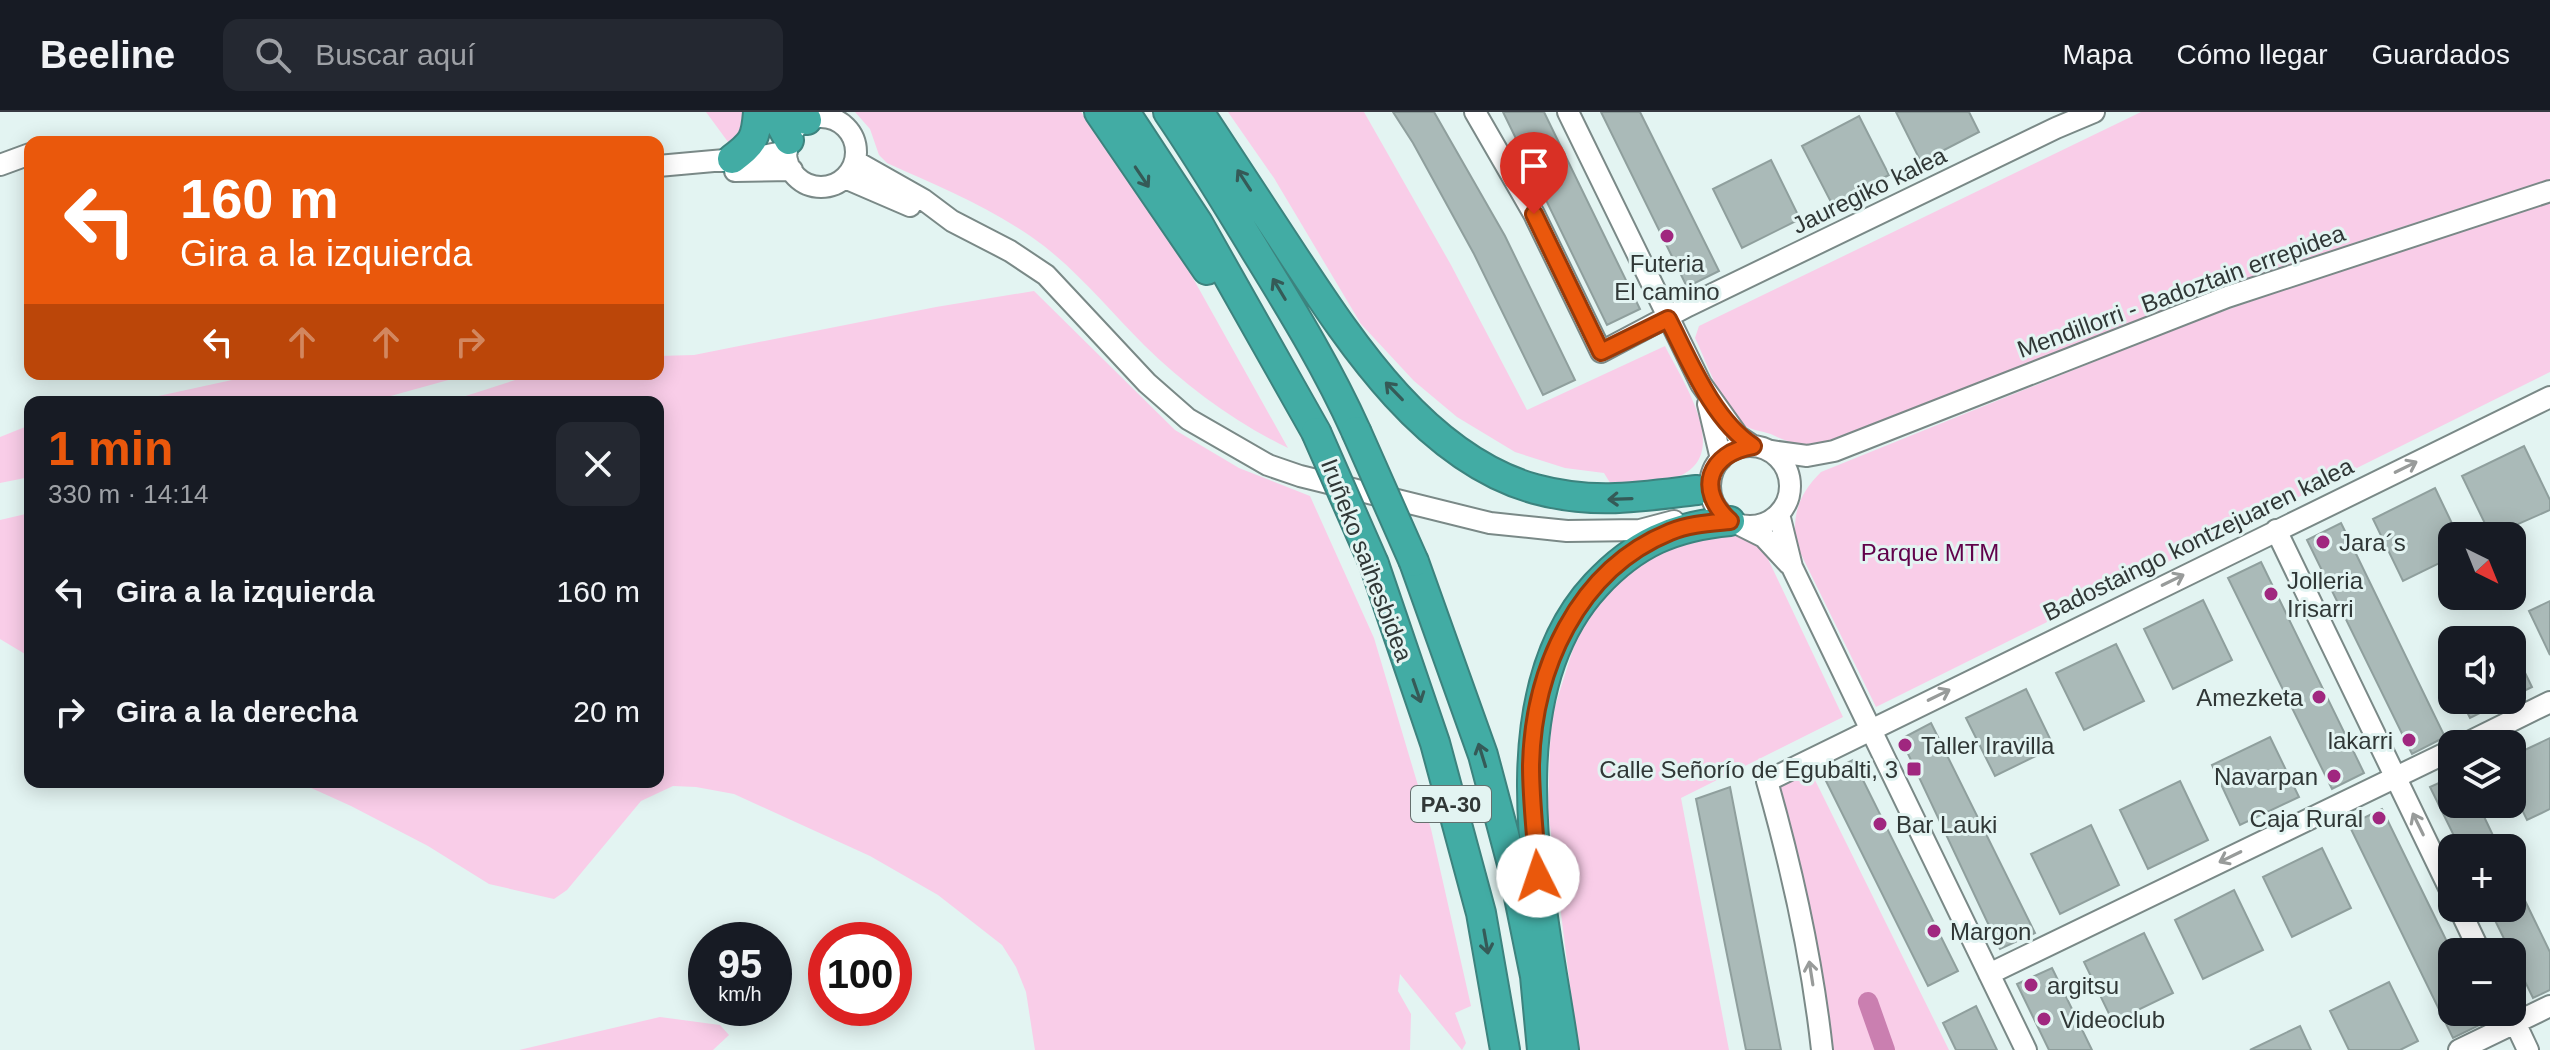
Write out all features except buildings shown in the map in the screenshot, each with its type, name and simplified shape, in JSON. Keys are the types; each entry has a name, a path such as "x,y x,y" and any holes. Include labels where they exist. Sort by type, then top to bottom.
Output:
{"highway":[{"path":"732,159 750,145 757,133 758,112"},
{"path":"774,112 794,139"},
{"path":"1099,112 1179,231 1290,385"},
{"name":"Iruñeko saihesbidea","path":"1125,112 1198,223 1316,432 1374,564 1435,743 1481,913 1505,1050"},
{"name":"Iruñeko saihesbidea","path":"1168,112 1290,307 1337,391 1414,562 1483,755 1513,868 1535,976 1542,1050"},
{"path":"1199,112 1344,333 1380,377 1437,434 1499,475 1535,489 1577,497 1619,500 1704,486"},
{"path":"1300,266 1337,391"},
{"path":"1564,1050 1538,876 1531,766 1544,679 1561,636 1582,600 1614,566 1669,532 1729,519"}],"street":[{"name":"Jauregiko kalea","path":"1475,112 1534,214 1601,352 2082,114"},
{"path":"850,170 918,209 952,221 1010,251 1046,275 1147,383 1188,419 1268,465 1300,476 1490,523 1567,531 1640,530 1729,519 1754,526 1768,522 1779,514 1788,499 1790,481 1784,464 1738,436 1701,384 1568,112"},
{"path":"664,166 735,171 827,117 841,123 853,136 856,151 850,170 831,185 815,186 803,181 794,139"},
{"path":"664,166 732,159 794,139"},
{"path":"0,165 24,156"},
{"name":"Mendillorri - Badoztain errepidea","path":"1762,448 1807,456 1834,451 2227,297 2550,191"},
{"path":"1701,384 1715,426 1721,459"},
{"name":"Badostaingo kontzejuaren kalea","path":"1822,1050 1805,935 1790,862 1767,781 2550,397"},
{"path":"1613,529 1669,508 1704,486 1721,459 1735,448 1762,448"},
{"name":"Mendillorri - Badoztain errepidea","path":"1790,481 1834,451"},
{"path":"1704,486 1729,519 1764,537 1792,567"},
{"path":"1779,514 1792,567 2026,1050"},
{"path":"2276,530 2438,866"},
{"path":"2493,730 2550,702"},
{"path":"1989,974 2438,757"},
{"path":"2526,1014 2550,1006"},
{"path":"2459,1050 2499,1026"},
{"path":"2516,1026 2528,1050"}],"green space":[{"path":"706,112 752,112 739,142 731,146"},
{"path":"855,112 1081,112 1180,255 1288,448 1230,415 1177,375 1071,269 1026,233 968,200 887,163 879,155 870,129"},
{"path":"1228,112 1364,112 1451,265 1527,410 1665,346 1691,396 1703,434 1702,451 1695,465 1679,476 1663,481 1612,486 1604,473 1565,468 1515,452 1457,417 1414,381 1361,324 1274,178"},
{"path":"2141,112 2550,112 2550,180 2368,238 2182,305 1830,440 1808,444 1790,442 1748,428 1733,414 1695,338 1699,326"},
{"name":"Parque MTM","path":"2550,203 2550,372 1876,707 1796,544 1795,523 1799,505 1807,488 1821,472 2187,324 2342,269"},
{"path":"1034,291 1175,430 1239,468 1310,496 1374,638 1431,829 1471,1006 1455,1013 1466,1043 1462,1050 1400,974 1398,991 1411,1014 1410,1050 1035,1050 1026,992 1016,967 1002,945 938,895 870,856 734,794 673,786 641,801 567,890 554,899 489,884 428,846 311,788 664,788 664,396 466,396 515,380 664,380 664,356 694,355 936,307"},
{"path":"232,380 448,380 391,396 159,396"},
{"path":"24,427 24,478 0,483 0,437"},
{"path":"24,514 24,653 0,639 0,520"},
{"path":"1731,530 1758,538 1843,717 1681,798 1729,1050 1578,1050 1548,809 1551,719 1580,627 1618,582 1659,548"},
{"path":"1809,768 1949,1050 1830,1050 1778,787 1784,780"},
{"path":"660,1017 688,1021 688,1026 721,1026 729,1035 713,1050 519,1050"}],"waterway":[{"path":"1868,1002 1885,1050"}],"place":[{"name":"Futeria El camino","path":"1667,236"},
{"name":"Jara´s","path":"2323,542"},
{"name":"Jolleria Irisarri","path":"2271,594"},
{"name":"Amezketa","path":"2319,697"},
{"name":"lakarri","path":"2409,740"},
{"name":"Taller Iravilla","path":"1905,745"},
{"name":"Calle Señorío de Egubalti, 3","path":"1914,769"},
{"name":"Navarpan","path":"2334,776"},
{"name":"Caja Rural","path":"2379,818"},
{"name":"Bar Lauki","path":"1880,824"},
{"name":"Margon","path":"1934,931"},
{"name":"argitsu","path":"2031,985"},
{"name":"Videoclub","path":"2044,1019"}],"route":[{"path":"1534,214 1601,352 1668,319 1701,384 1738,436 1753,446 1735,448 1721,459 1712,474 1712,497 1718,510 1730,521 1685,527 1641,547 1614,566 1582,600 1561,636 1544,679 1531,766 1538,876"}]}
